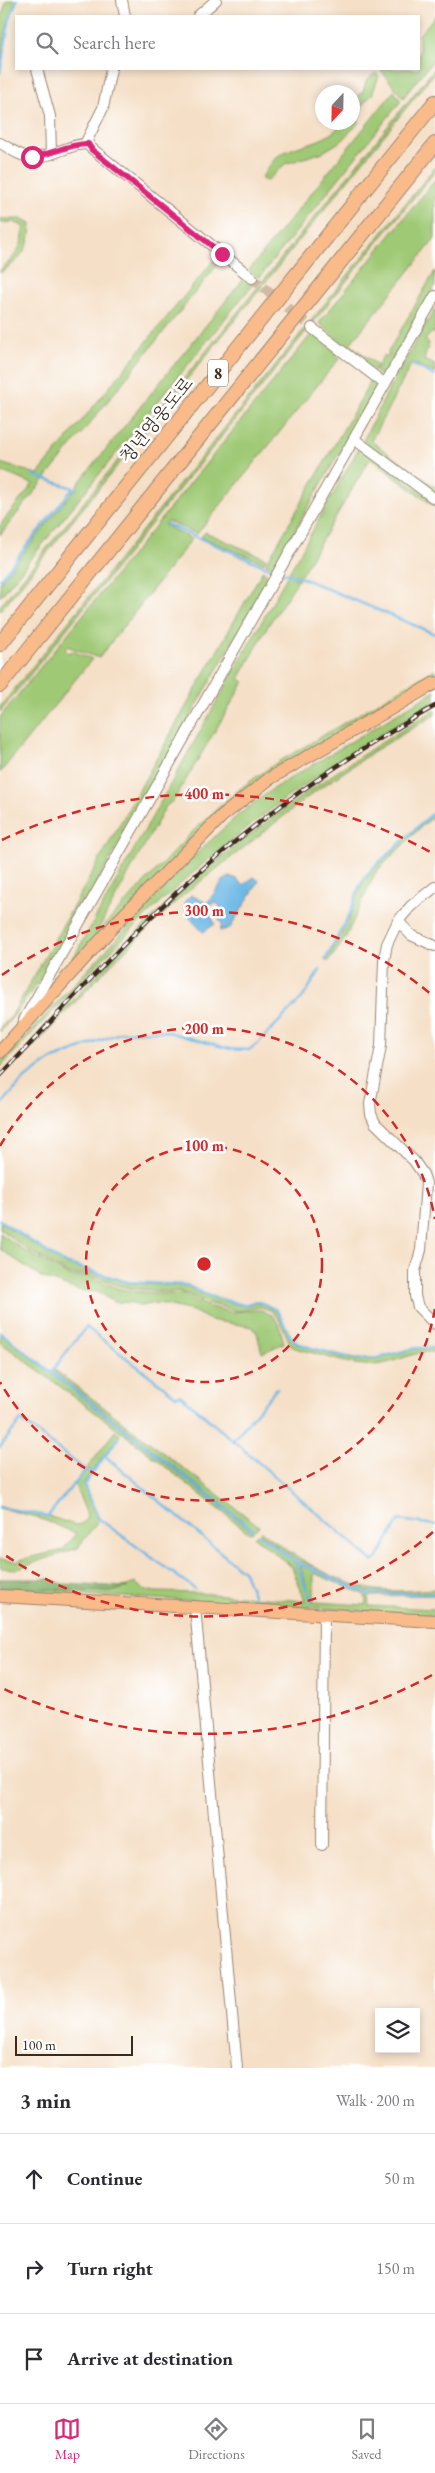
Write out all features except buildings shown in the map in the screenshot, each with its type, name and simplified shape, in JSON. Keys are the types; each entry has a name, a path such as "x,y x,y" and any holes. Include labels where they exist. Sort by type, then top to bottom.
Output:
{"highway":[{"name":"청년영웅도로","path":"0,644 435,102"},
{"name":"8","path":"0,685 435,144"}],"main road":[{"path":"0,1052 119,920 244,797 268,779 435,683"},
{"path":"0,1596 435,1621"}],"street":[{"path":"122,0 125,15"},
{"path":"199,15 216,0"},
{"path":"37,70 50,116 51,154"},
{"path":"112,70 104,108 89,135 88,144 92,150 252,278"},
{"path":"0,143 24,156 51,154 80,144 88,144"},
{"path":"17,1034 435,296"},
{"path":"312,328 385,384"},
{"path":"354,439 435,499"},
{"path":"435,887 411,906 398,921 387,944 384,960 381,1046 372,1093 371,1114 375,1123 402,1147 423,1174 426,1183 421,1250 415,1271 414,1296 418,1307 435,1324"},
{"path":"398,921 411,935 435,946"},
{"path":"195,1608 237,2068"},
{"path":"322,1845 324,1616"}],"green space":[{"path":"7,0 16,0 6,29 0,66 0,22"},
{"path":"435,16 435,58 403,98 381,70 420,70 420,34"},
{"path":"435,68 435,72 407,107 0,611 0,606"},
{"path":"375,73 379,76 372,95 363,104 360,115 360,94 363,92 366,81"},
{"path":"394,91 401,101 259,278 249,270"},
{"path":"336,130 352,130 343,140 323,152 285,164 267,181 261,178 278,156 286,151 328,135"},
{"path":"435,167 435,171 0,712 0,707"},
{"path":"435,180 435,239 350,344 377,365 374,371 319,323"},
{"path":"0,219 22,219 31,223 29,240 23,252 19,258 0,273 0,270 18,251 22,240 23,226 13,222 0,223"},
{"path":"218,255 222,259 0,535 0,525 33,484 0,471 0,463 40,475 38,474"},
{"path":"435,271 435,286 382,377 375,372 383,356 389,356 388,352"},
{"path":"245,277 254,283 0,597 0,582 74,490 77,490 77,485"},
{"path":"435,308 435,333 431,333 425,340 429,343 424,360 435,365 435,373 412,363 371,441 435,487 435,494 363,441 391,385"},
{"path":"314,331 340,358 197,534 167,521 164,525 192,539 99,658 67,646 65,650 68,653 72,651 92,659 0,773 0,717"},
{"path":"371,377 379,383 274,567 266,564 366,390"},
{"path":"360,446 435,502 435,507 370,459 301,575 295,575 294,578 299,579 269,624 239,679 244,682 174,800 166,806 95,935 198,826 242,787 275,764 435,669 435,675 269,774 78,958 71,962"},
{"path":"205,532 267,559 264,563 201,537"},
{"path":"263,570 269,577 76,921 33,990 0,1032 0,1027 11,1017"},
{"path":"435,691 435,702 358,748 321,773 248,827 180,884 72,990 0,1068 0,1063 198,852 238,815 274,788"},
{"path":"435,710 435,715 381,747 317,790 182,896 111,964 34,1046 31,1045 107,963 154,916 220,858 324,780"},
{"path":"435,812 435,816 423,825 375,873 345,939 329,961 326,961 347,924 362,883 373,869"},
{"path":"0,1222 62,1263 128,1283 187,1286 196,1292 244,1306 256,1303 265,1305 276,1311 291,1338 297,1344 336,1356 356,1360 378,1359 410,1350 434,1348 435,1352 420,1353 382,1364 365,1365 298,1349 291,1346 280,1321 272,1311 261,1307 238,1311 207,1303 180,1291 168,1292 129,1288 91,1274 69,1274 26,1249 0,1229"},
{"path":"0,1233 25,1251 70,1276 91,1276 117,1288 130,1291 181,1293 207,1306 231,1312 261,1310 272,1315 279,1324 284,1343 262,1353 257,1333 253,1327 210,1320 193,1311 158,1303 140,1306 134,1303 114,1302 98,1292 77,1290 41,1277 0,1249"},
{"path":"0,1333 253,1532 249,1533 119,1430 0,1342"},
{"path":"55,1370 259,1526 255,1530 54,1372"},
{"path":"115,1431 120,1435 92,1471 87,1468"},
{"path":"85,1471 91,1473 83,1484 98,1521 78,1548 16,1569 0,1568 0,1559 18,1562 19,1560 63,1550 76,1533 36,1517 0,1508 51,1517 75,1525 81,1524 85,1521 87,1515 75,1485"},
{"path":"261,1531 301,1559 332,1576 297,1560 259,1533"},
{"path":"257,1534 295,1562 312,1603 300,1565 368,1594 435,1595 368,1596 369,1606 435,1609 435,1615 0,1590 0,1587 111,1592 135,1583 143,1589 155,1592 198,1593 305,1601 292,1567 254,1537","holes":["314,1573 365,1595 366,1605 314,1602"]},
{"path":"332,1576 377,1590 435,1589 435,1593 368,1592"},
{"path":"0,1579 50,1579 62,1584 128,1587 111,1592 0,1587"}],"water":[{"path":"230,877 235,878 243,885 254,877 259,881 230,928 220,931 222,924 218,919 221,916 220,906 215,902 207,907 215,924 203,932 187,915 185,901 191,895 207,903 223,881"}],"waterway":[{"path":"0,73 10,19 17,0"},
{"path":"413,365 435,376"},
{"path":"33,475 76,489"},
{"path":"0,579 73,488"},
{"path":"166,524 276,571"},
{"path":"281,572 302,578 435,634"},
{"path":"325,960 350,913 360,884 372,869 435,811"},
{"path":"0,1106 25,1078 51,1060 122,1032 164,1031 230,1049 249,1050 303,997 320,970"},
{"path":"0,1220 62,1262 128,1282 187,1285 209,1296 244,1305 256,1301 265,1304 277,1310 291,1337 298,1343 312,1348 356,1359 378,1358 415,1348 435,1347"},
{"path":"52,1371 86,1327 176,1396 180,1395 373,1561 377,1559 399,1520 435,1525"},
{"path":"0,1332 253,1530"},
{"path":"233,1440 277,1388"},
{"path":"0,1447 21,1420 85,1470 93,1473"},
{"path":"118,1438 84,1485 99,1519 195,1589"},
{"path":"105,1456 244,1572 255,1600"},
{"path":"0,1507 48,1516 85,1470"},
{"path":"259,1535 296,1562 312,1602"},
{"path":"296,1562 368,1594 435,1594"}],"tunnel":[{"path":"252,278 312,328"}],"railway":[{"path":"0,1076 132,936 216,857 322,776 435,706"}],"route":[{"path":"32,157 51,154 80,144 88,144 92,150 222,254"}]}
